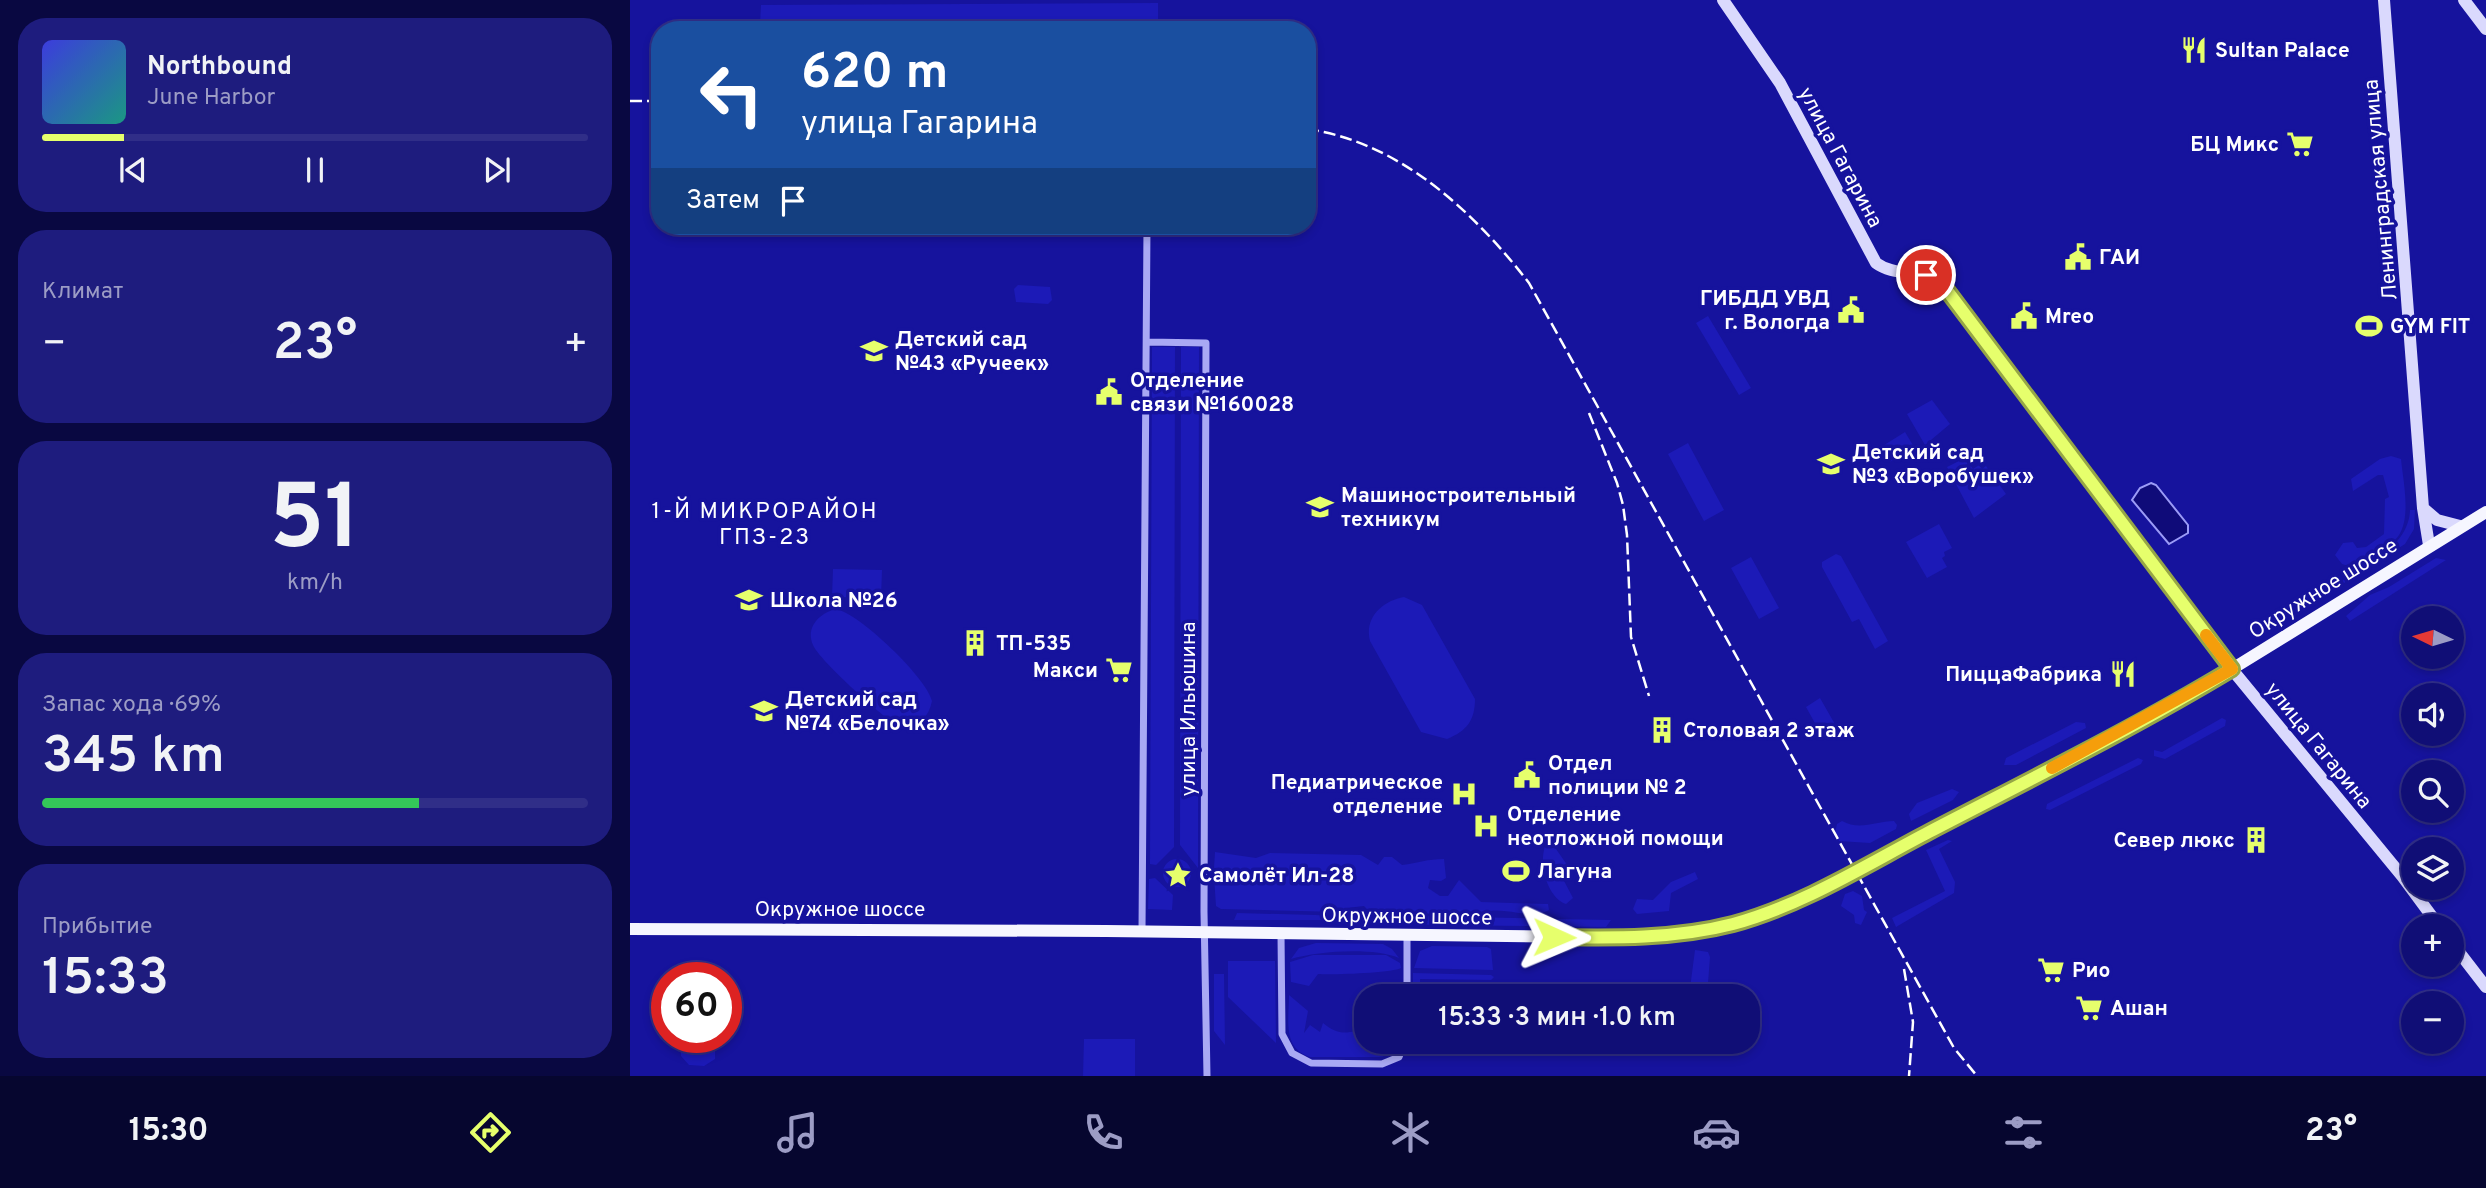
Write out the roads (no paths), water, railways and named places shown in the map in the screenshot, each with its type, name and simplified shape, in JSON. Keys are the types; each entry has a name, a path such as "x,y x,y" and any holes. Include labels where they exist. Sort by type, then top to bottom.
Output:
{"main road":[{"name":"Окружное шоссе","path":"630,929 682,927 1649,936 1692,932 1745,920 1799,900 2133,725 2232,669 2486,512"},
{"name":"Окружное шоссе","path":"630,923 682,927"}],"street":[{"name":"улица Гагарина","path":"1723,0 1780,83 1877,263 1886,269 1926,275 1941,284 2232,669 2430,914"},
{"name":"Ленинградская улица","path":"2384,0 2423,508 2429,545"},
{"path":"2464,0 2486,29"},
{"name":"улица Ильюшина","path":"1142,931 1147,235"},
{"name":"улица Ильюшина","path":"1148,342 1206,343 1204,932 1207,1076"},
{"path":"2423,508 2437,520 2460,526"},
{"path":"1281,934 1282,1034 1292,1053 1311,1063 1382,1064 1400,1054"},
{"path":"1407,935 1407,984"},
{"path":"2464,959 2486,988"}],"railway":[{"path":"630,101 651,101"},
{"path":"1316,131 1341,136 1373,149 1432,184 1484,231 1529,283 1954,1048 1977,1076"},
{"path":"1589,413 1623,505 1627,535 1631,637 1649,696"},
{"path":"1904,969 1913,1022 1909,1076"}],"place":[{"name":"Sultan Palace","path":"2194,50"},
{"name":"БЦ Микс","path":"2300,144"},
{"name":"ГАИ","path":"2078,257"},
{"name":"ГИБДД УВД г. Вологда","path":"1851,310"},
{"name":"Mreo","path":"2024,316"},
{"name":"GYM FIT","path":"2369,326"},
{"name":"Детский сад №43 «Ручеек»","path":"874,351"},
{"name":"Отделение связи №160028","path":"1109,392"},
{"name":"Детский сад №3 «Воробушек»","path":"1831,464"},
{"name":"Машиностроительный техникум","path":"1320,507"},
{"name":"Школа №26","path":"749,600"},
{"name":"ТП-535","path":"975,643"},
{"name":"Макси","path":"1119,670"},
{"name":"ПиццаФабрика","path":"2123,674"},
{"name":"Детский сад №74 «Белочка»","path":"764,711"},
{"name":"Столовая 2 этаж","path":"1662,730"},
{"name":"Отдел полиции № 2","path":"1527,775"},
{"name":"Педиатрическое отделение","path":"1464,794"},
{"name":"Отделение неотложной помощи","path":"1486,826"},
{"name":"Север люкс","path":"2256,840"},
{"name":"Лагуна","path":"1516,871"},
{"name":"Самолёт Ил-28","path":"1178,875"},
{"name":"Рио","path":"2051,970"},
{"name":"Ашан","path":"2089,1008"}],"district":[{"name":"1-Й МИКРОРАЙОН ГПЗ-23","path":"765,523"}]}
